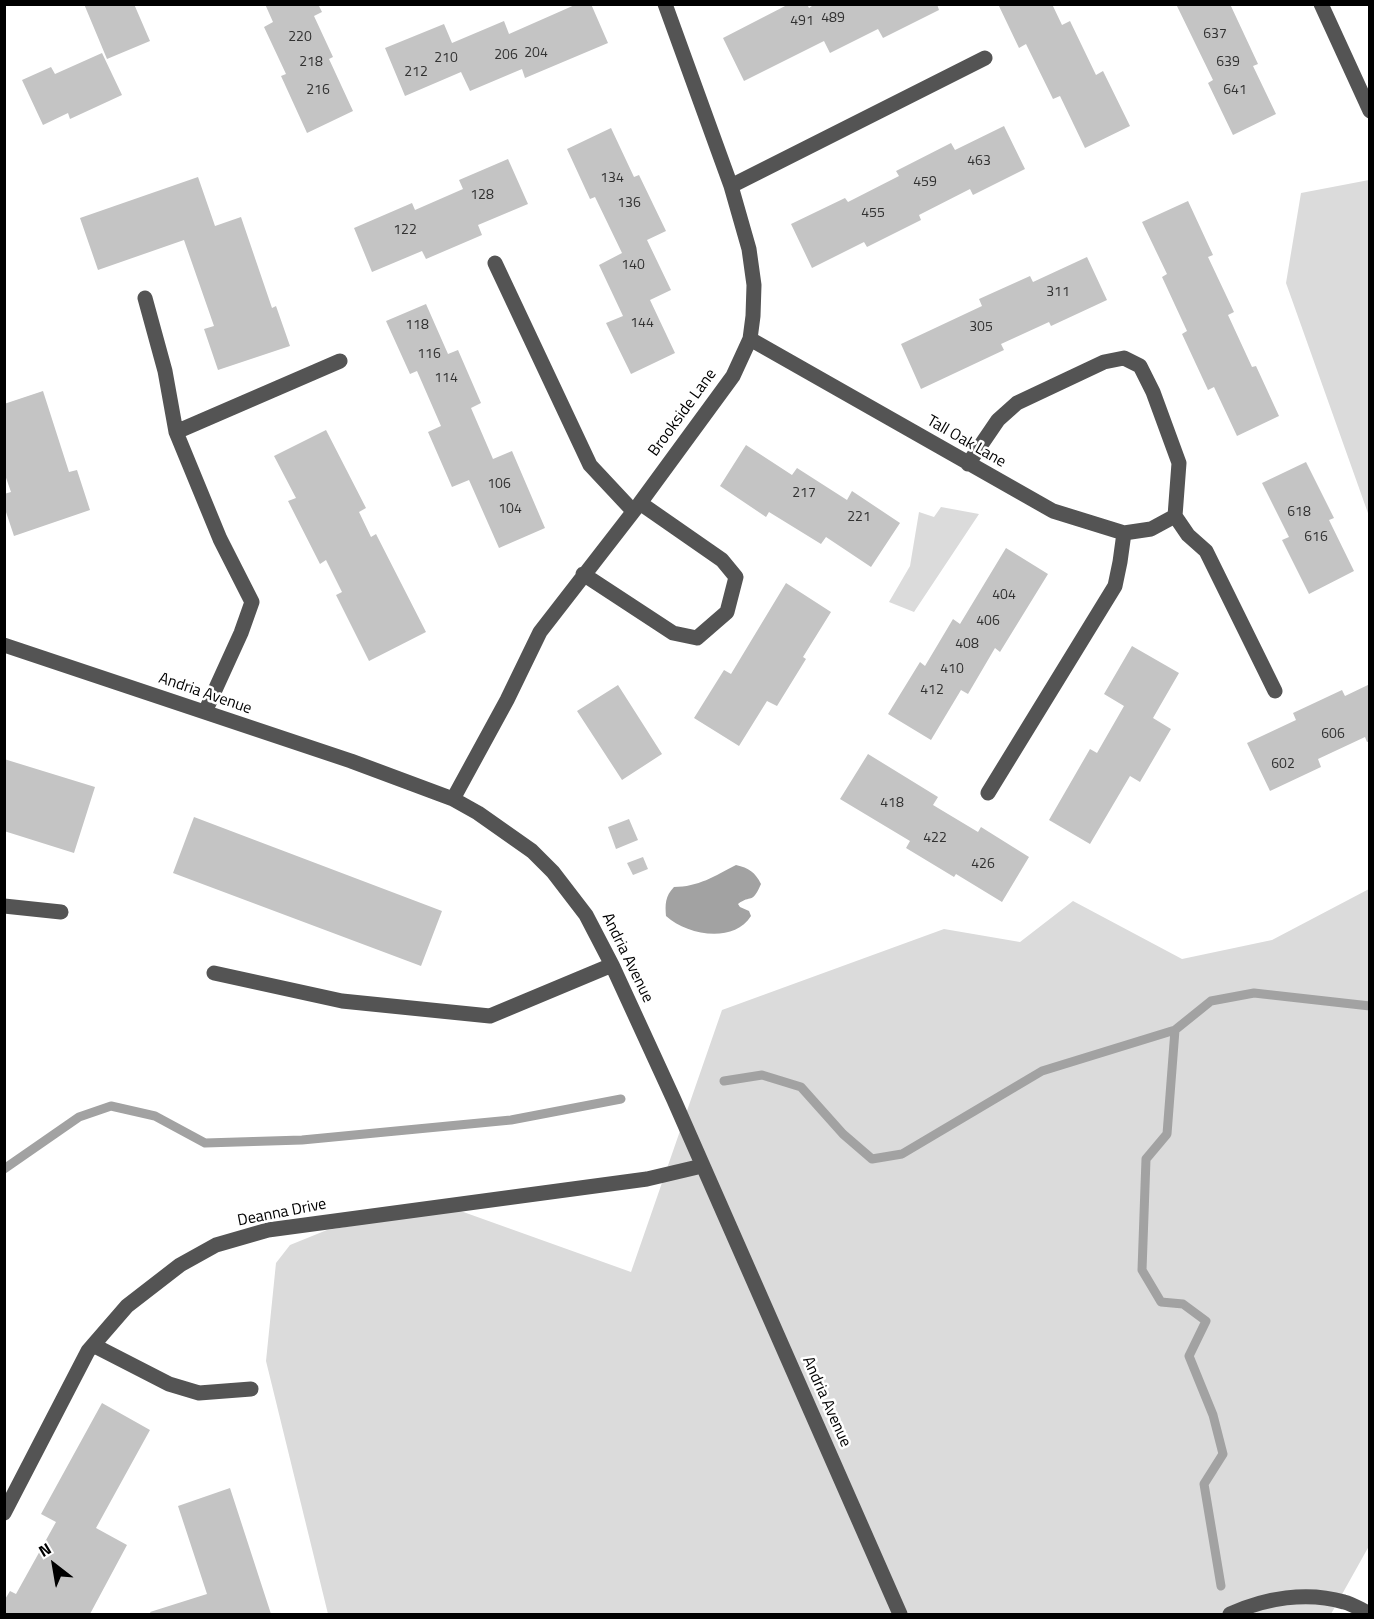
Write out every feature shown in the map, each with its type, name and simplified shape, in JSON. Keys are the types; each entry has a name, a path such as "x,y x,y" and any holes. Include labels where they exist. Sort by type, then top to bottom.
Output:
{"street":[{"name":"Brookside Lane","path":"453,799 507,700 540,632 637,507 733,376 750,339 754,285 749,249 731,186 665,4"},
{"path":"1321,4 1370,111"},
{"path":"731,186 985,58"},
{"path":"495,263 590,465 608,486 637,507 722,560 736,577 727,612 697,638 673,633 583,574"},
{"path":"145,298 165,371 176,432 220,538 252,602 242,633 205,712"},
{"name":"Tall Oak Lane","path":"750,339 1053,511 1124,533 1151,529 1175,516"},
{"path":"968,464 998,420 1017,403 1104,362 1124,358 1140,366 1153,392 1179,463 1175,516 1188,535 1206,551 1275,691"},
{"path":"176,432 340,361"},
{"path":"988,793 1115,586 1124,533"},
{"name":"Andria Avenue","path":"4,645 351,761 453,799 478,813 532,851 553,872 586,915 612,964 900,1614"},
{"path":"4,906 61,912"},
{"path":"214,973 342,1001 490,1016 612,964"},
{"name":"Deanna Drive","path":"4,1513 88,1351 127,1306 180,1265 216,1245 268,1230 647,1179 702,1166"},
{"path":"93,1345 169,1384 199,1393 251,1389"},
{"path":"1230,1614 1249,1605 1286,1597 1321,1597 1346,1602 1370,1614"}],"shaded area":[{"path":"1370,180 1369,516 1286,283 1301,193"},
{"path":"941,507 979,514 914,612 889,602 910,566 919,512 934,517"},
{"path":"736,865 751,871 761,884 753,897 738,904 749,911 751,916 743,925 722,933 710,934 686,928 666,916 666,901 674,887 699,883"},
{"path":"1369,889 1369,1546 1331,1614 328,1614 266,1361 276,1263 290,1245 327,1230 455,1209 631,1272 722,1010 944,929 1020,942 1073,901 1182,959 1272,940"}],"building":[{"path":"84,4 134,4 150,41 107,59"},
{"path":"265,4 318,4 322,12 314,16 333,57 329,59 353,111 307,133 281,76 286,74 264,27 273,22"},
{"path":"577,4 591,4 608,43 525,78 522,69 470,91 461,72 405,96 385,48 444,24 452,43 504,21 509,34"},
{"path":"789,4 807,4 809,8 815,4 937,4 939,10 883,38 878,29 830,53 824,41 744,81 723,38"},
{"path":"998,4 1052,4 1062,25 1070,21 1096,75 1103,71 1130,126 1085,148 1060,96 1053,99 1026,44 1019,48"},
{"path":"1176,4 1230,4 1258,64 1253,66 1276,114 1233,135 1208,83 1213,80"},
{"path":"102,53 122,95 70,119 68,113 43,125 22,80 51,67 55,74"},
{"path":"1004,126 1025,169 973,195 970,189 919,215 921,220 867,247 864,242 812,268 791,224 845,198 848,202 899,176 896,171 951,143 955,150"},
{"path":"611,128 634,177 639,175 666,231 647,240 671,290 650,300 675,353 631,374 606,323 623,316 599,265 622,253 595,197 590,199 567,149"},
{"path":"508,159 528,204 478,225 482,235 426,259 422,251 372,272 354,228 412,203 415,210 463,189 459,180"},
{"path":"198,177 215,226 241,217 272,308 276,306 290,346 218,370 204,329 214,326 184,240 98,270 80,218"},
{"path":"1188,201 1213,255 1208,257 1234,312 1228,315 1252,367 1256,366 1279,416 1237,436 1214,387 1208,390 1182,334 1187,331 1162,277 1167,274 1142,222"},
{"path":"1087,257 1107,300 1051,326 1049,322 1001,344 1004,350 921,389 901,344 982,306 979,299 1030,276 1033,282"},
{"path":"426,304 448,354 458,350 481,403 471,408 493,459 512,451 545,528 499,548 469,480 452,487 428,432 441,426 417,371 410,374 386,321"},
{"path":"43,391 69,472 77,470 90,510 14,536 4,506 4,494 11,492 4,472 4,404"},
{"path":"326,430 366,508 359,512 371,537 376,534 426,632 369,661 336,595 342,592 326,560 320,564 288,501 296,498 274,456"},
{"path":"746,445 792,475 797,468 847,500 852,491 900,523 871,567 826,537 821,544 769,512 766,517 720,486"},
{"path":"1306,462 1334,518 1329,520 1354,571 1309,594 1282,540 1289,537 1262,483"},
{"path":"1006,548 1048,574 1000,652 995,648 968,694 961,690 931,740 888,714 920,662 925,666 953,619 960,624"},
{"path":"786,583 831,612 803,657 806,659 777,706 767,701 739,746 694,718 724,670 731,674"},
{"path":"1132,646 1179,673 1153,718 1171,729 1140,782 1130,776 1090,844 1049,820 1090,749 1097,753 1124,706 1104,694"},
{"path":"1370,684 1370,741 1367,742 1365,737 1318,759 1321,767 1270,791 1247,743 1296,720 1293,713 1342,690 1345,696"},
{"path":"618,685 662,754 622,780 577,711"},
{"path":"868,754 938,797 933,805 978,832 981,827 1029,857 1002,902 956,874 954,877 906,848 910,841 840,799"},
{"path":"4,759 95,787 74,853 4,831"},
{"path":"194,817 442,911 421,966 173,873"},
{"path":"629,819 638,840 616,849 608,827"},
{"path":"643,857 648,869 633,875 627,863"},
{"path":"102,1403 150,1430 96,1528 127,1545 90,1614 4,1614 4,1601 10,1591 16,1594 56,1522 41,1514"},
{"path":"230,1488 271,1614 151,1614 150,1612 207,1594 178,1506"}],"waterway":[{"path":"724,1081 762,1075 801,1087 843,1134 872,1159 902,1154 1042,1071 1175,1030 1211,1001 1254,993 1370,1006"},
{"path":"1175,1030 1167,1134 1146,1159 1142,1270 1161,1302 1183,1304 1206,1321 1189,1356 1213,1415 1223,1454 1204,1484 1221,1586"},
{"path":"4,1169 79,1117 111,1106 155,1116 205,1143 302,1140 511,1120 621,1099"}]}
